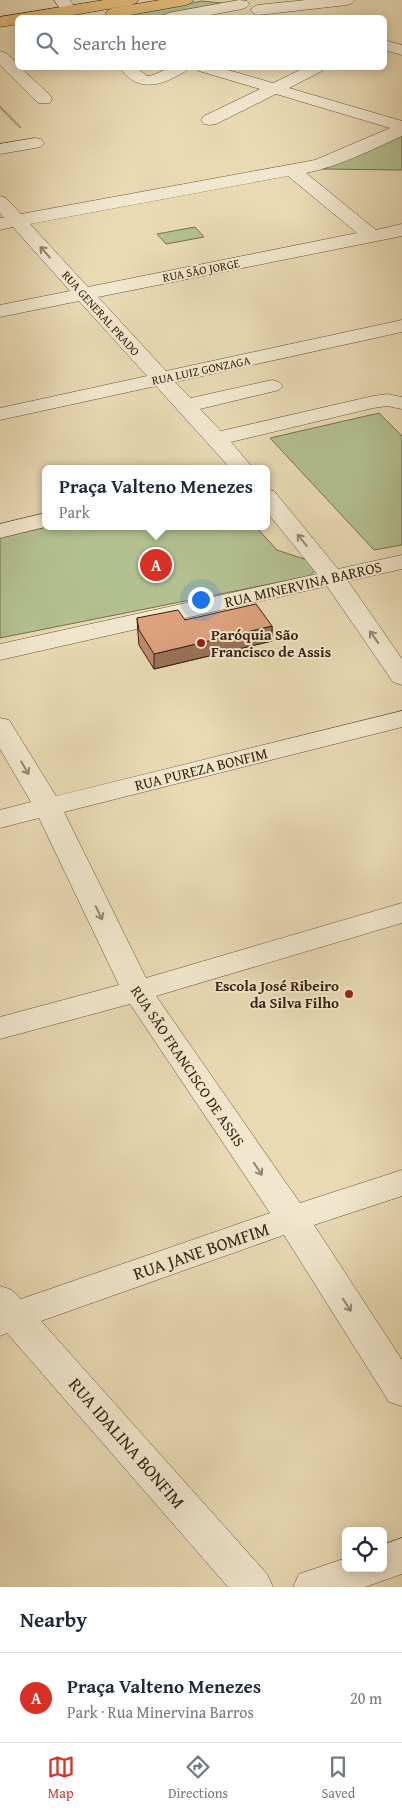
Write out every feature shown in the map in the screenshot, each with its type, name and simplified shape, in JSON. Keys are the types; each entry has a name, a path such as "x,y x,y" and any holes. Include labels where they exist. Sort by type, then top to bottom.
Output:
{"main road":[{"path":"35,15 66,5 131,0"},
{"path":"104,15 186,0"},
{"path":"0,22 15,20"},
{"path":"0,32 15,30"}],"street":[{"path":"258,10 347,0"},
{"path":"181,15 238,2 276,15"},
{"path":"387,46 402,50"},
{"path":"0,56 44,99"},
{"path":"130,70 138,79 148,81 176,70"},
{"path":"228,70 275,88 402,127"},
{"path":"210,120 312,70"},
{"path":"9,223 319,165 354,152 402,127"},
{"path":"0,149 35,143"},
{"path":"291,170 372,236"},
{"name":"RUA GENERAL PRADO","path":"0,202 9,223 83,294 240,465"},
{"name":"RUA SÃO JORGE","path":"0,311 402,230"},
{"name":"RUA LUIZ GONZAGA","path":"0,414 402,326"},
{"path":"186,406 272,386"},
{"path":"217,439 382,400 402,403"},
{"path":"270,501 333,578 402,677"},
{"path":"0,531 42,521"},
{"name":"RUA MINERVINA BARROS","path":"0,652 402,562"},
{"name":"RUA PUREZA BONFIM","path":"0,819 402,719"},
{"name":"RUA SÃO FRANCISCO DE ASSIS","path":"0,726 48,807 136,991 292,1218 402,1391"},
{"path":"0,1028 136,991 402,913"},
{"name":"RUA JANE BOMFIM","path":"5,1312 402,1182"},
{"name":"RUA IDALINA BONFIM","path":"5,1312 254,1587"},
{"path":"387,1562 402,1556"},
{"path":"313,1587 356,1572"}],"path":[{"path":"0,106 35,143"}],"green space":[{"path":"202,1 221,3 220,6 164,15 124,15"},
{"path":"402,132 402,170 323,169"},
{"path":"195,227 204,237 166,244 157,234"},
{"path":"379,413 402,436 402,545 374,550 270,438"},
{"path":"42,528 42,530 259,530 277,550 307,560 315,570 310,576 0,638 0,538"}],"building":[{"path":"256,604 272,626 154,654 139,630 137,618 178,610 185,620"}],"place":[{"name":"Praça Valteno Menezes","path":"156,565"},
{"name":"Paróquia São Francisco de Assis","path":"201,643"},
{"name":"Escola José Ribeiro da Silva Filho","path":"349,994"}]}
